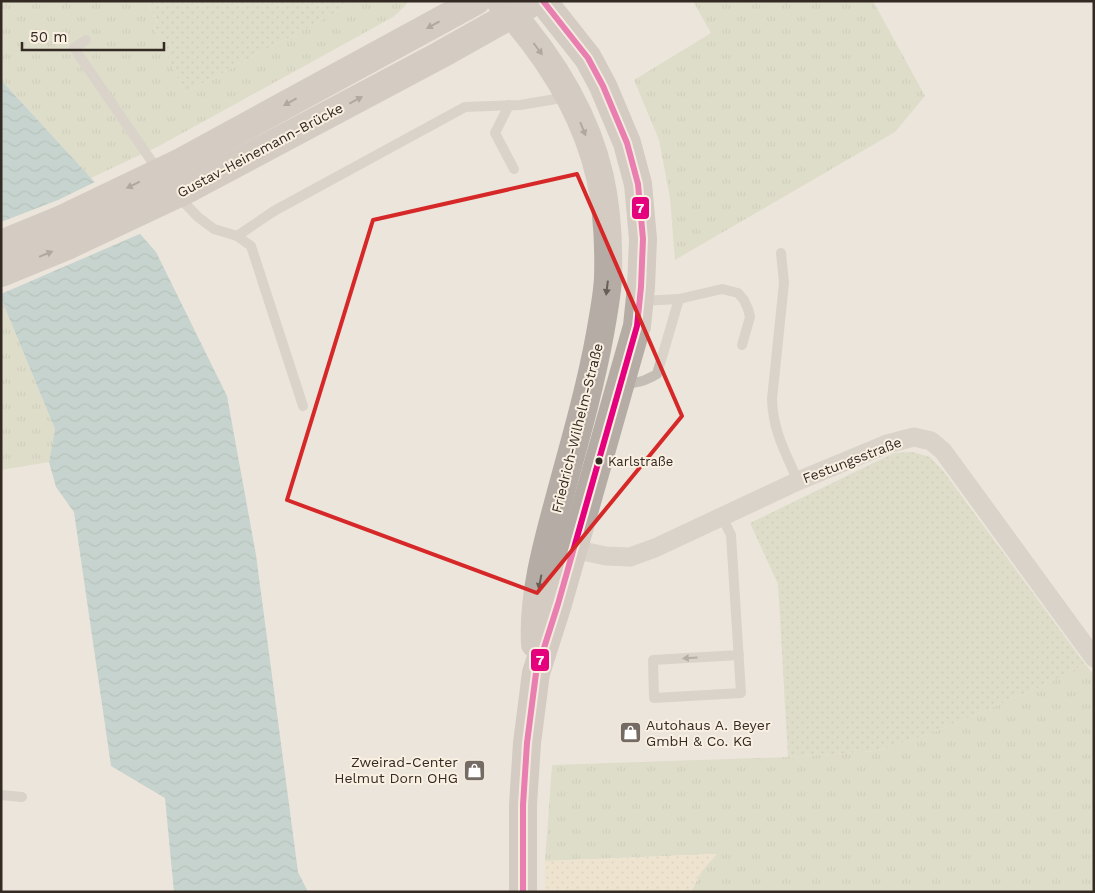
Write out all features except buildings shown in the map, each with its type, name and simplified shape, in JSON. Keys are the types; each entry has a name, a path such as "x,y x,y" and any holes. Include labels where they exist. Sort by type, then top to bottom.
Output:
{"main road":[{"name":"Gustav-Heinemann-Brücke","path":"1,244 62,219 178,164 476,1"},
{"name":"Friedrich-Wilhelm-Straße","path":"523,892 523,796 527,743 536,673 637,326 643,238 638,184 627,143 603,86 588,58 543,1"},
{"name":"Gustav-Heinemann-Brücke","path":"1,273 67,246 190,188 440,55 516,6"},
{"name":"Friedrich-Wilhelm-Straße","path":"516,6 543,56 569,97 584,129 600,176 606,221 608,279 593,375 547,544 538,593 534,638 536,673"},
{"path":"593,375 621,383"}],"street":[{"name":"Festungsstraße","path":"547,544 606,556 630,557 656,548 798,480 887,444 914,437 931,442 944,451 1094,658"}],"lane":[{"path":"86,40 74,48 167,185 198,217 214,229 236,236 251,246 303,406"},
{"path":"236,236 274,211 465,107 509,105 569,97"},
{"path":"509,105 495,132 514,168"},
{"path":"781,253 784,283 772,400 773,417 776,432 798,480"},
{"path":"640,301 679,299 722,289 738,293 744,300 750,317 742,345"},
{"path":"621,383 634,384 657,374 679,299"},
{"path":"722,517 731,535 739,655 741,693 654,698 653,660 739,655"},
{"path":"1,795 22,798"}],"highlighted area":[{"path":"577,174 682,416 537,593 287,500 373,220"}],"green space":[{"path":"1,1 147,1 158,24 153,26 185,93 357,1 408,1 393,17 159,146 91,178 1,80"},
{"path":"147,1 357,1 185,93 153,26 158,23"},
{"path":"693,1 873,1 925,96 895,132 675,260 670,198 659,140 634,80 711,33"},
{"path":"1,298 55,429 49,462 1,470"},
{"path":"913,452 930,457 944,472 1085,664 1040,687 932,733 876,751 788,757 778,584 750,523 894,453"},
{"path":"1085,664 1094,675 1094,892 691,892 701,872 716,854 545,861 552,765 788,757 876,751 932,733 1040,687"}],"sand":[{"path":"717,854 701,872 691,892 545,892 545,861"}],"water":[{"path":"1,80 156,252 227,396 256,555 298,872 308,892 174,892 165,798 111,766 74,512 56,487 49,462 55,429 1,298"}],"pier":[{"path":"97,181 142,233 1,294 1,222 58,200"}],"transit line":[{"name":"7","path":"523,892 523,805 527,743 536,673 558,604 637,326 643,239 638,184 627,143 603,86 588,58 543,1"}],"place":[{"name":"Karlstraße","path":"599,461"},
{"name":"Autohaus A. Beyer GmbH & Co. KG","path":"630,733"},
{"name":"Zweirad-Center Helmut Dorn OHG","path":"474,770"}]}
